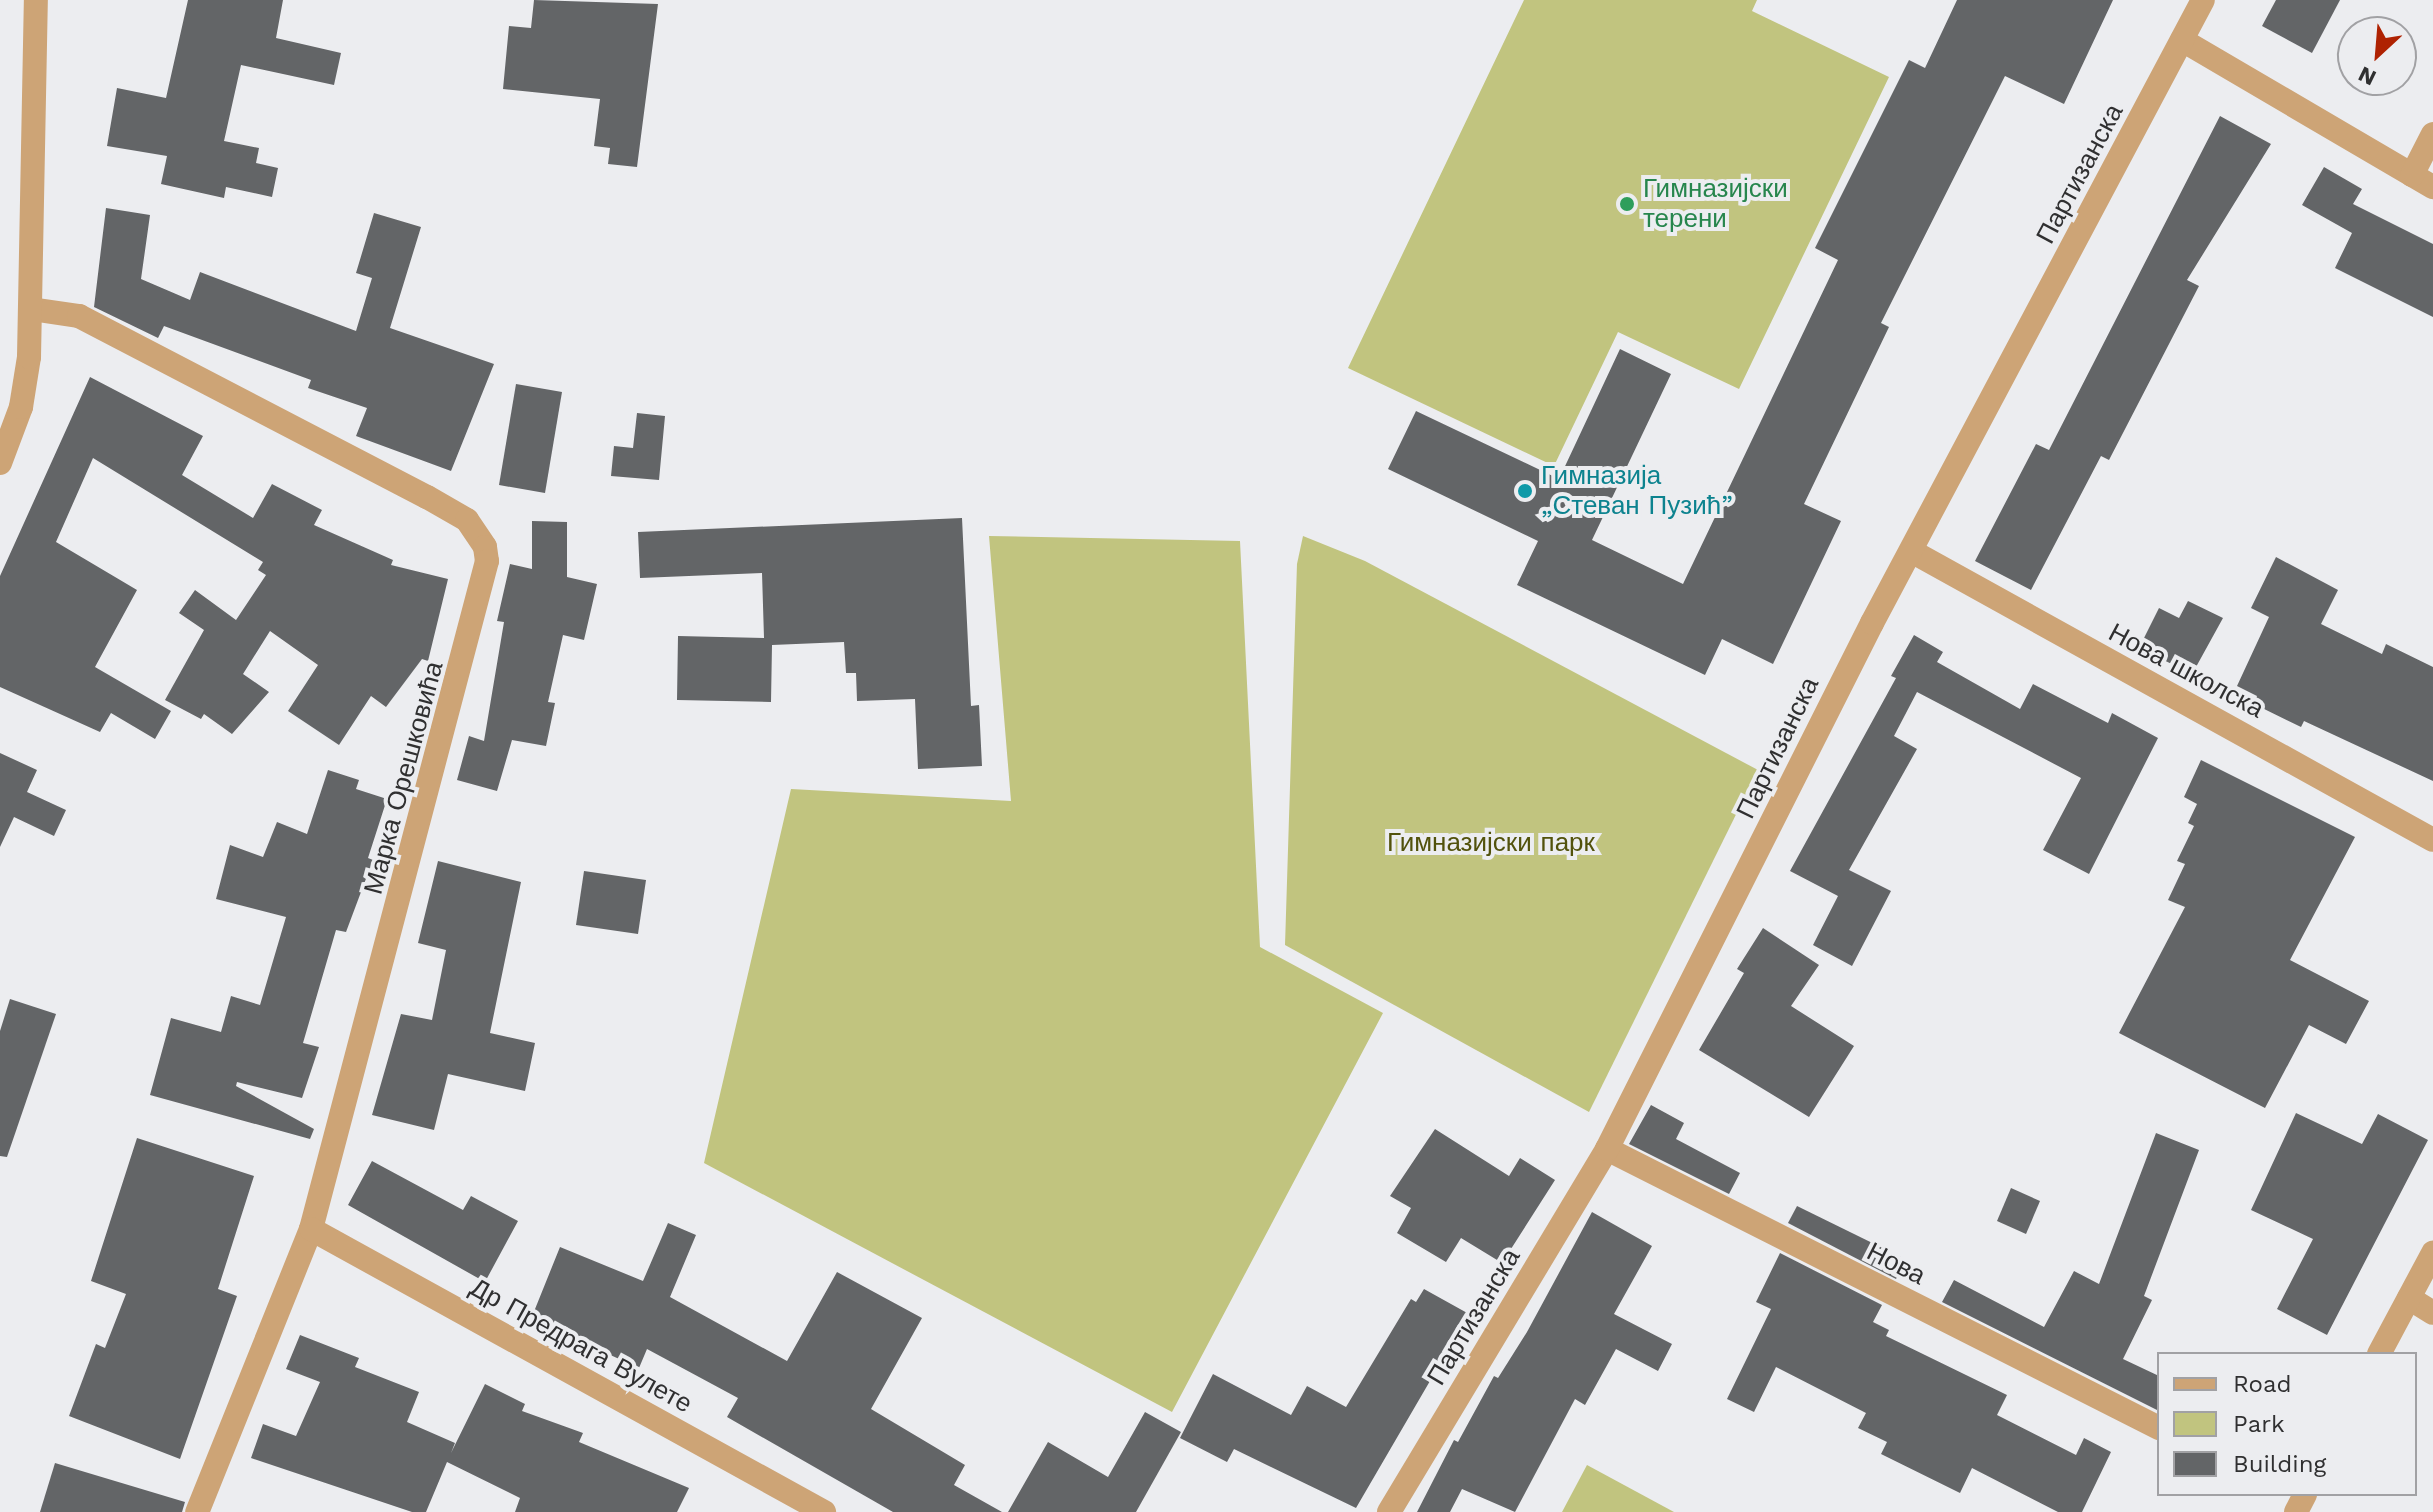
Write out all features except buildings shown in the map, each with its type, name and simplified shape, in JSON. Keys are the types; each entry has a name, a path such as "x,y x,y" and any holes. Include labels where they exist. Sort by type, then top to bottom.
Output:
{"street":[{"path":"0,463 26,388 31,309 36,0"},
{"name":"Партизанска","path":"1389,1512 1607,1149 1849,669 2203,0"},
{"path":"2182,40 2423,181 2433,134"},
{"name":"Марка Орешковића","path":"31,309 79,316 427,497 467,520 485,547 482,591 311,1229 197,1512"},
{"name":"Нова школска","path":"1913,552 2433,840"},
{"name":"Нова","path":"1607,1149 2157,1427"},
{"name":"Др Предрага Вулете","path":"311,1229 824,1512"},
{"path":"2380,1352 2433,1253"},
{"path":"2409,1298 2433,1313"}],"green space":[{"name":"Гимназијски терени","path":"1524,0 1757,0 1752,11 1889,77 1739,389 1618,332 1554,466 1348,368"},
{"path":"989,536 1240,541 1260,947 1383,1013 1172,1412 704,1163 791,789 1011,801"},
{"name":"Гимназијски парк","path":"1303,536 1365,561 1758,770 1589,1112 1285,945 1297,564"},
{"path":"1587,1465 1674,1512 1562,1512"}],"place":[{"name":"Гимназијски терени","path":"1627,204"},
{"name":"Гимназија „Стеван Пузић”","path":"1525,491"}]}
